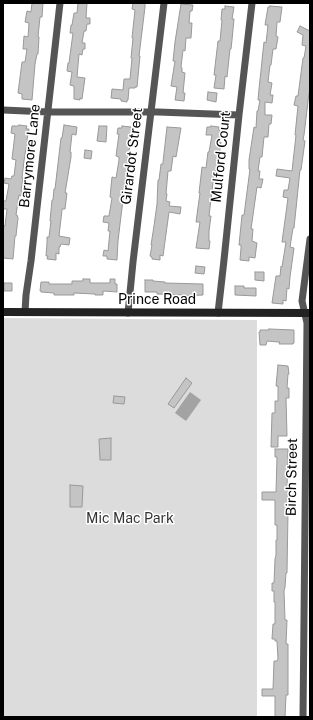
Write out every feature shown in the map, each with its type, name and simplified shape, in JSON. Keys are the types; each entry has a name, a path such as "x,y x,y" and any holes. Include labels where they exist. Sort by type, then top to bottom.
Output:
{"street":[{"name":"Barrymore Lane","path":"25,312 60,3"},
{"name":"Girardot Street","path":"128,312 150,112 164,3"},
{"name":"Mulford Court","path":"218,313 238,115 252,3"},
{"path":"3,110 238,115"},
{"name":"Birch Street","path":"303,717 307,314 302,301 310,239"},
{"name":"Prince Road","path":"3,312 307,314"}],"green space":[{"name":"Mic Mac Park","path":"3,318 257,320 257,717 3,717"}],"shaded area":[{"path":"190,392 201,400 186,421 175,413"}],"building":[{"path":"32,3 43,3 42,17 40,17 38,54 35,64 32,100 22,99 22,94 18,93 22,62 25,62 27,49 23,49 24,36 28,37 29,23 25,22 27,11 31,12"},
{"path":"78,3 87,3 86,18 90,18 90,24 87,24 86,31 84,31 82,43 85,43 85,49 83,49 82,55 79,54 77,77 85,78 82,99 80,98 80,100 74,99 74,86 70,85 72,72 67,71 73,33 70,33 71,25 74,13 77,13"},
{"path":"133,3 145,3 145,7 137,87 129,88 127,102 121,101 121,99 111,98 112,89 123,90 124,79 130,79 135,10 132,9"},
{"path":"181,4 193,5 192,11 190,11 189,23 192,23 191,38 186,38 185,51 183,50 181,67 182,72 185,73 183,93 185,93 184,101 175,100 177,87 171,86 175,61 173,61 175,42"},
{"path":"225,6 234,7 232,19 234,19 227,77 225,76 224,89 214,88 216,75 214,75 218,41 220,41 222,9 225,9"},
{"path":"268,7 282,7 280,22 277,22 276,36 278,37 276,49 273,49 268,82 272,83 270,95 273,95 272,103 265,102 265,115 272,115 271,124 269,124 268,137 264,137 262,157 260,157 258,171 260,171 259,179 263,179 261,188 257,187 251,229 253,229 252,241 257,243 255,258 249,257 249,261 240,260 241,245 239,245 242,215 244,215 250,169 249,160 260,100 258,100 262,60 268,25 265,25"},
{"path":"300,26 310,31 310,93 303,140 305,141 300,170 294,228 290,247 294,248 289,289 287,288 286,301 283,300 283,304 272,303 276,276 280,276 286,242 282,242 288,198 283,197 284,190 288,190 290,178 276,176 277,169 292,171 298,106 294,105 296,96 298,96 306,46 302,45 303,35 297,32"},
{"path":"208,92 217,93 216,102 207,100"},
{"path":"64,125 77,127 76,135 72,134 70,152 71,157 65,193 67,193 65,209 62,209 59,236 70,238 69,245 61,244 59,247 59,254 56,253 56,260 47,259 47,237 49,237 52,200 55,189"},
{"path":"12,126 27,126 26,129 29,129 22,178 22,191 21,196 19,195 16,215 18,218 13,259 3,258 3,226 5,226 7,209 3,209 3,201 6,201 9,184 4,183 5,178 11,179 12,176 14,176 16,160 12,159 15,134 11,133"},
{"path":"99,126 107,126 106,142 97,141"},
{"path":"122,126 132,128 117,260 107,259 107,256 103,256 104,250 108,251 110,231 108,231 109,223 103,222 104,216 109,216 112,198 110,197 112,177 116,178 119,160 119,157 116,156 119,134 117,134 118,128 122,128"},
{"path":"167,127 181,128 176,157 173,156 171,171 168,171 166,201 170,202 169,206 181,207 180,214 169,212 163,256 160,255 160,260 152,259 150,256 157,204 158,180 161,164 163,164"},
{"path":"207,127 219,127 219,142 221,142 217,170 214,174 209,216 211,216 209,249 196,248 200,222 196,222 202,167 206,168 212,135 206,135"},
{"path":"85,150 92,151 91,159 84,158"},
{"path":"196,266 205,267 204,274 195,273"},
{"path":"255,272 264,272 264,281 255,280"},
{"path":"83,279 90,279 90,283 110,283 110,279 115,279 115,284 117,284 117,292 103,291 103,295 74,293 74,295 54,295 54,293 40,291 41,282 49,282 49,284 72,284 72,281 83,281"},
{"path":"145,280 165,283 203,284 203,295 183,296 157,294 157,292 145,292"},
{"path":"4,283 12,283 12,291 4,291"},
{"path":"235,286 256,288 256,296 235,295"},
{"path":"260,330 294,330 294,343 279,344 280,342 267,341 266,345 260,345"},
{"path":"278,365 288,366 289,374 287,388 289,388 289,398 286,398 287,436 278,436 278,447 271,447 272,413 275,413 275,401 278,401 278,386 276,386"},
{"path":"186,378 192,383 174,408 168,404"},
{"path":"114,396 125,397 124,404 113,403"},
{"path":"111,438 111,460 100,460 99,439"},
{"path":"275,449 288,449 287,490 288,502 290,502 288,511 287,573 284,591 285,620 287,620 286,644 288,644 288,695 286,695 285,717 275,717 275,696 262,696 262,689 273,689 274,661 277,661 278,659 277,641 272,639 273,624 275,624 275,602 274,591 272,591 272,583 274,583 277,540 277,525 275,525 275,500 262,500 262,492 276,492 277,457 275,457"},
{"path":"70,485 83,486 82,507 70,507"}]}
